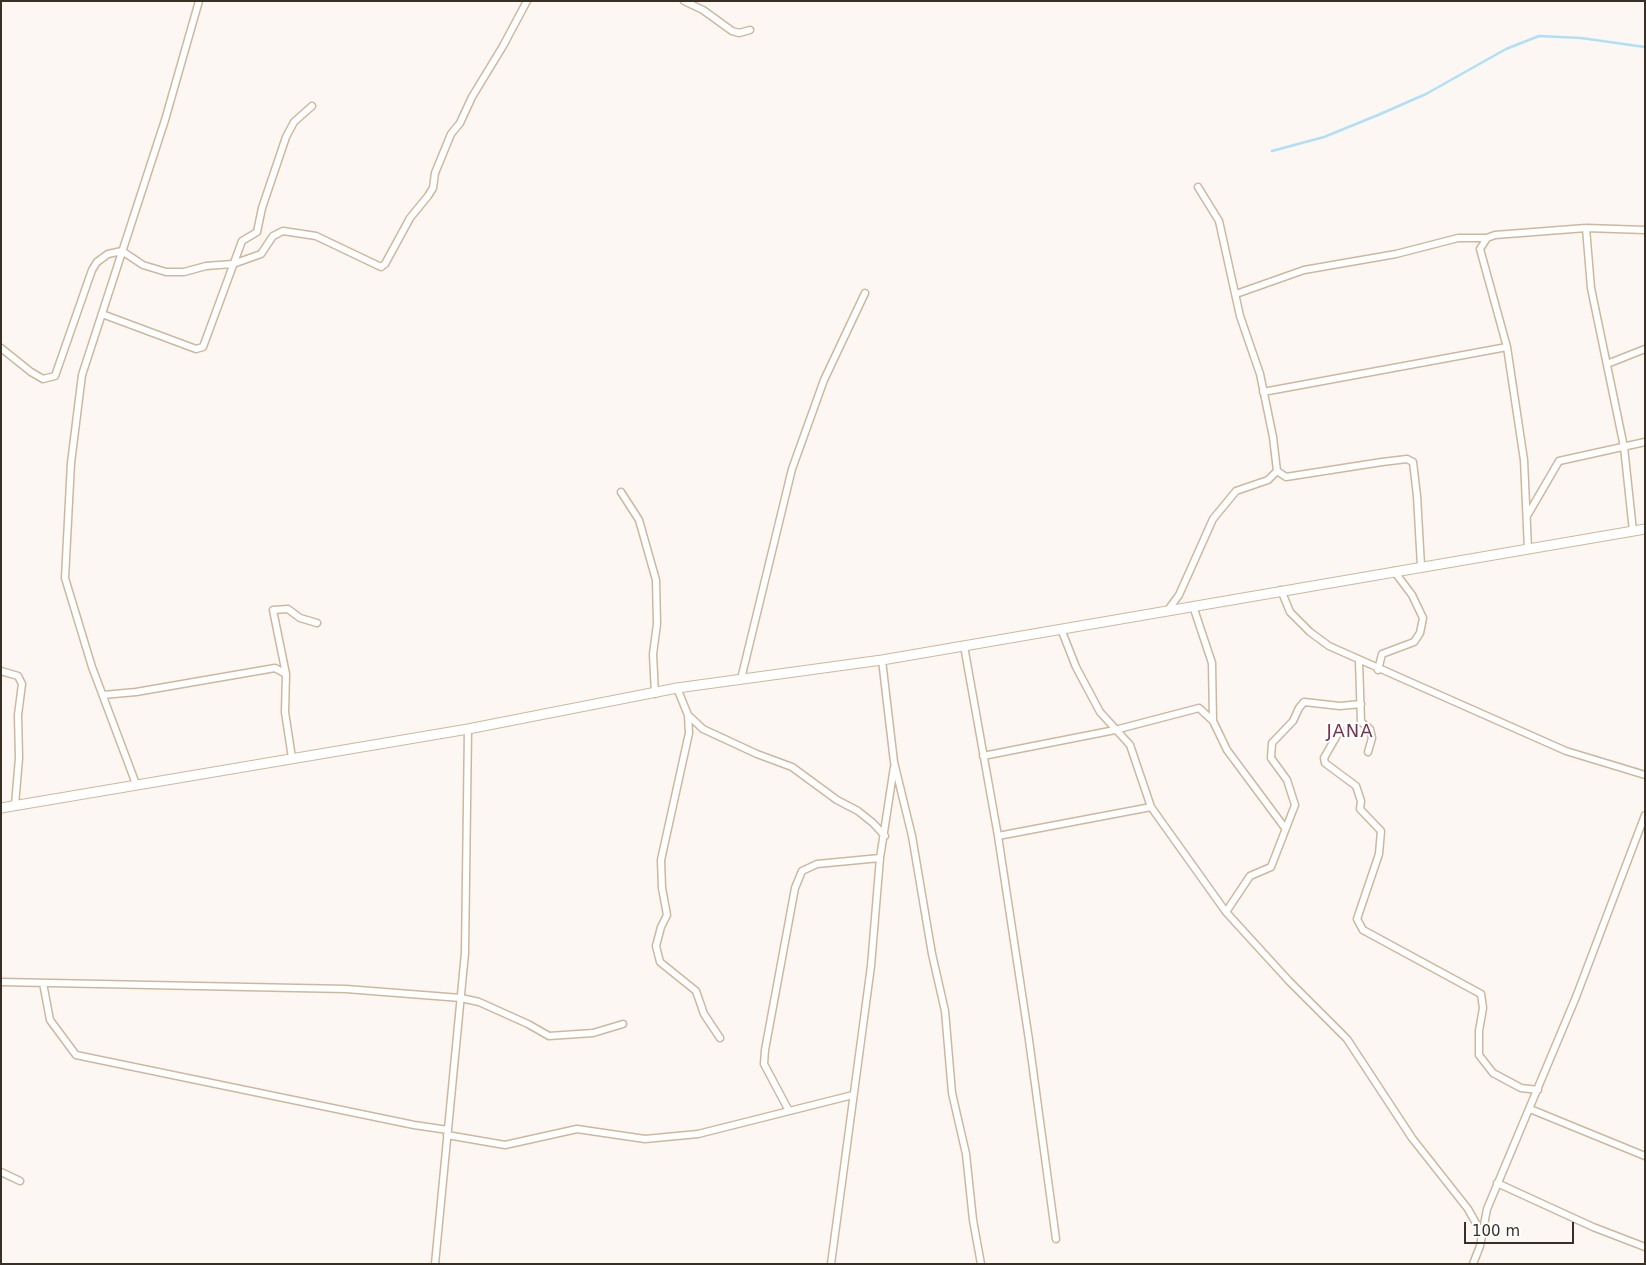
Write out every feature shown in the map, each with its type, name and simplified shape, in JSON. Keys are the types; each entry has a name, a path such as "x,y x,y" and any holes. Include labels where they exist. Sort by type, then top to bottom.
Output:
{"main road":[{"path":"1,808 468,728 655,694 677,688 882,660 1645,528"}],"street":[{"path":"136,784 103,695 65,578 64,563 71,463 82,375 165,120 199,1"},
{"path":"1,348 43,379 55,376 92,270 97,262 108,254 122,251 143,265 166,272 184,272 206,266 234,264 262,254 273,236 283,232 316,236 381,266 385,264 399,235 433,188 435,173 451,134 460,123 472,97 503,46 527,1"},
{"path":"684,1 703,10 732,31 739,33 750,30"},
{"path":"102,314 196,349 203,347 242,241 257,232 262,208 286,137 294,122 312,106"},
{"path":"1198,186 1219,221 1240,316 1260,374 1277,472"},
{"path":"1236,294 1304,270 1396,254 1458,238 1487,238 1495,235 1586,228 1645,230"},
{"path":"1586,228 1591,288 1624,447 1633,531"},
{"path":"1487,238 1480,250 1507,347 1524,460 1528,549"},
{"path":"741,679 792,469 824,380 865,293"},
{"path":"1263,392 1507,347"},
{"path":"1607,364 1645,349"},
{"path":"1526,517 1559,461 1645,442"},
{"path":"1277,472 1286,477 1390,461 1408,459 1413,462 1421,566"},
{"path":"1168,610 1179,595 1213,519 1236,491 1268,480 1277,472"},
{"path":"621,492 639,520 656,580 657,624 653,654 655,694"},
{"path":"1378,670 1382,654 1414,642 1422,626 1423,618 1412,595 1394,571"},
{"path":"1281,590 1290,612 1310,632 1329,646 1378,670 1566,751 1645,775"},
{"path":"1193,606 1212,663 1212,721"},
{"path":"292,758 285,712 286,674 273,610 288,609 300,618 316,622"},
{"path":"1061,628 1076,667 1100,712 1130,744 1151,807 1226,912 1289,982 1347,1039 1412,1138 1468,1209 1482,1234"},
{"path":"964,646 998,836 1030,1040 1056,1239"},
{"path":"882,660 894,762 912,836 932,954 945,1011 952,1093 966,1154 973,1220 981,1264"},
{"path":"1359,661 1361,722 1370,729 1372,738 1368,752"},
{"path":"103,695 136,692 275,668 286,674"},
{"path":"1,671 18,676 22,684 18,706 19,758 15,805"},
{"path":"677,688 688,715 689,733 661,860 662,888 667,915 661,927 656,946 660,962 696,990 704,1014 720,1038"},
{"path":"1226,912 1250,876 1271,867 1295,805 1287,780 1271,758 1272,743 1293,721 1304,702 1340,706 1361,704"},
{"path":"983,756 1115,730 1199,708 1212,721 1226,750 1285,828"},
{"path":"688,715 703,729 757,754 792,767 837,800 858,811 885,836"},
{"path":"435,1264 465,953 468,728"},
{"path":"1340,730 1324,758 1325,764 1356,786 1361,801 1360,809 1381,831 1379,854 1357,919 1363,930 1481,994 1483,1008 1478,1030 1478,1055 1494,1073 1522,1088 1538,1090"},
{"path":"831,1264 871,966 880,858 885,836 894,762"},
{"path":"998,836 1151,807"},
{"path":"1473,1264 1487,1208 1538,1090 1645,815"},
{"path":"789,1111 772,1083 764,1064 795,888 802,871 817,864 880,858"},
{"path":"1,982 346,989 461,998 479,1002 528,1024 549,1036 593,1033 623,1024"},
{"path":"43,983 50,1020 76,1055 506,1145 577,1129 645,1139 698,1134 853,1095"},
{"path":"1530,1109 1645,1156"},
{"path":"1,1172 20,1180"},
{"path":"1497,1182 1593,1227 1645,1247"}],"waterway":[{"path":"1272,151 1324,137 1378,115 1426,94 1506,49 1539,36 1581,38 1645,47"}],"district":[{"name":"JANA","path":"1350,732"}]}
